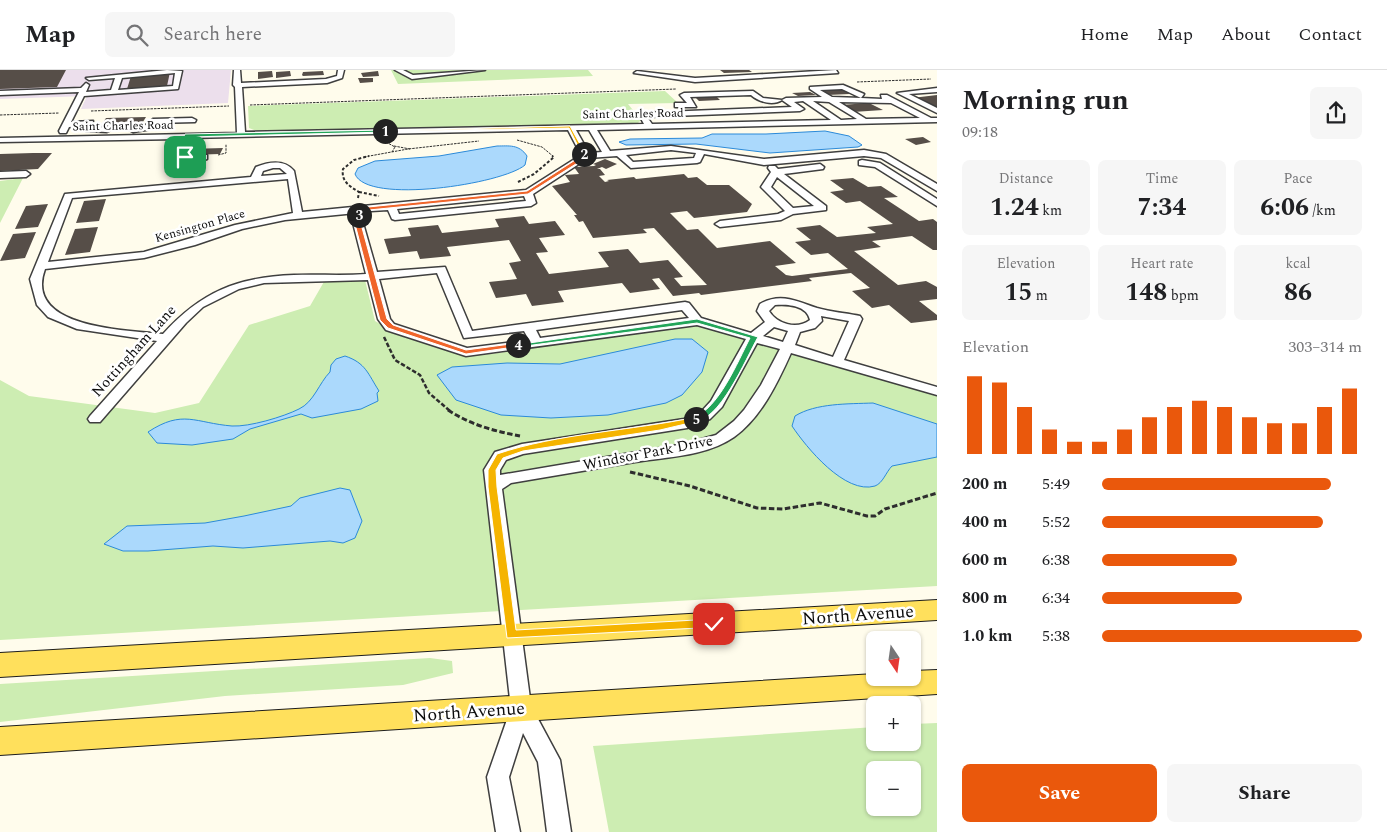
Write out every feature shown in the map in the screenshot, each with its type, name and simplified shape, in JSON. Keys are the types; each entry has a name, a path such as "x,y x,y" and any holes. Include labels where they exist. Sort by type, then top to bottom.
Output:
{"main road":[{"name":"North Avenue","path":"0,665 937,610"},
{"name":"North Avenue","path":"0,741 937,682"}],"street":[{"path":"59,138 93,70"},
{"path":"237,70 236,85 240,106 241,134"},
{"path":"236,85 327,81 340,77 341,70"},
{"path":"398,70 412,76 482,70"},
{"path":"0,93 114,92 176,88 180,71 89,78"},
{"path":"637,73 647,76 695,80 837,73"},
{"path":"114,92 119,76"},
{"path":"867,99 843,87 812,88 861,119 900,114"},
{"path":"870,90 935,121"},
{"path":"937,90 901,93 937,111"},
{"path":"693,105 684,95 753,93 761,100"},
{"path":"648,125 636,107 826,98 892,101"},
{"path":"804,99 838,121"},
{"path":"641,115 800,109 786,100"},
{"name":"Saint Charles Road","path":"0,140 861,119 935,121"},
{"path":"66,125 90,123 87,126 95,131 149,128 153,121 192,120"},
{"path":"591,126 607,154"},
{"path":"570,127 586,156"},
{"path":"185,136 178,155 180,157 204,157"},
{"path":"937,188 883,156 864,153 764,162 671,148 586,156 528,193 531,203 395,217 391,206 364,205 359,215 358,224 384,320 390,327 405,333 466,352 697,321 937,391"},
{"path":"618,153 631,165 697,160 701,151"},
{"path":"720,224 781,217 791,211 823,208 764,162"},
{"path":"776,172 863,163 877,165 937,203"},
{"path":"776,172 766,187 791,211"},
{"path":"0,175 26,174"},
{"path":"895,177 914,175"},
{"path":"165,338 76,326 57,317 43,306 37,292 36,279 68,196 292,176 298,216 349,219 358,224"},
{"name":"Kensington Place","path":"40,266 144,255 191,243 239,227 364,205"},
{"name":"Nottingham Lane","path":"96,419 165,338 199,305 236,287 264,280 295,278 347,279 441,269 468,335 528,327"},
{"path":"811,310 816,318 813,324 795,328 773,322 764,311 764,307 772,302 792,302 811,310 856,319 837,362"},
{"path":"536,342 528,327 685,306 697,321"},
{"path":"754,337 773,322"},
{"name":"Windsor Park Drive","path":"492,487 507,478 709,443 728,435 745,422 789,348 795,328"},
{"name":"Windsor Park Drive","path":"521,708 492,487 492,470 500,456 522,449 687,423 705,416 717,404 754,337"},
{"path":"587,439 600,462"},
{"path":"508,832 498,776 521,708"},
{"path":"521,708 549,760 560,832"}],"path":[{"path":"858,82 937,79"},
{"path":"254,105 682,89"},
{"path":"87,112 240,106"},
{"path":"0,115 65,112"},
{"path":"512,140 533,144 549,152 554,157 534,174 513,184"},
{"path":"218,155 226,153 226,144 231,141"},
{"path":"385,196 359,192 348,185 343,176 344,168 348,163 367,156 481,141"},
{"path":"394,146 413,150"},
{"path":"359,192 357,197 364,205"},
{"path":"384,334 395,360 420,375 429,394 444,407 462,419 486,429 525,436"},
{"path":"621,470 690,486 757,508 783,509 820,503 857,514 876,516 885,509 937,493"}],"shaded area":[{"path":"0,70 231,70 228,103 81,109 87,96 0,99"}],"green space":[{"path":"391,70 588,70 593,76 398,84"},
{"path":"665,91 678,103 628,104 641,120 638,123 257,131 249,128 248,106"},
{"path":"23,178 0,223 0,181"},
{"path":"325,280 365,280 375,321 399,335 461,355 491,354 697,324 937,396 937,586 0,640 0,380 29,396 155,413 199,403 249,325 310,306"},
{"path":"430,658 452,661 453,673 403,685 225,696 0,722 0,684"},
{"path":"937,723 937,832 609,832 593,746 866,728 866,751 921,751 921,724"}],"water":[{"path":"825,131 849,136 862,145 858,147 770,153 696,144 626,145 619,142 630,139 702,138 712,134"},
{"path":"497,146 514,146 521,149 527,156 525,165 512,172 491,179 436,188 408,190 384,188 365,183 355,174 358,168 375,161 439,156"},
{"path":"675,339 692,339 708,352 702,372 682,395 666,403 608,415 551,418 501,415 456,400 437,375 452,367 507,363 560,364"},
{"path":"345,356 358,362 366,370 379,391 377,393 378,401 361,409 312,418 301,414 250,429 233,439 192,445 157,443 148,432 160,425 180,419 239,426 266,421 292,412 309,402 330,372 331,365 336,359"},
{"path":"873,403 937,424 937,457 892,466 878,485 863,487 839,477 817,457 792,426 795,416 822,406"},
{"path":"340,488 350,490 362,521 355,538 343,543 330,541 243,548 213,546 148,551 123,551 104,544 127,526 205,523 291,506 300,498"}],"building":[{"path":"0,70 66,70 57,87 0,89"},
{"path":"720,70 749,70 752,72 724,73"},
{"path":"272,71 273,77 258,79 258,72"},
{"path":"290,71 291,76 276,78 276,72"},
{"path":"323,71 324,75 302,75 303,72"},
{"path":"378,71 379,76 363,77 361,73"},
{"path":"170,72 167,86 127,89 131,76"},
{"path":"358,78 373,78 373,82 360,83"},
{"path":"842,89 850,94 827,95 819,90"},
{"path":"810,92 816,95 798,96 792,93"},
{"path":"715,95 720,100 699,101 694,96"},
{"path":"937,95 937,108 912,98"},
{"path":"869,103 883,110 853,112 840,105"},
{"path":"146,117 141,125 100,127 106,118"},
{"path":"923,137 931,142 916,145 905,139"},
{"path":"223,148 220,154 186,155 189,149"},
{"path":"52,153 38,169 0,171 0,154"},
{"path":"605,159 617,164 606,169 602,167 597,169 600,169 605,175 599,176 605,182 609,181 607,180 634,177 636,179 684,174 688,178 697,177 707,185 729,185 752,204 747,212 694,218 687,211 670,213 687,230 698,229 717,248 770,241 796,263 775,266 786,275 792,276 848,269 828,253 811,255 795,242 811,240 796,228 820,225 837,237 876,233 867,227 893,224 860,201 846,203 830,192 844,190 830,180 853,178 868,187 881,186 898,197 884,198 919,221 933,219 937,222 937,250 933,250 912,236 872,241 881,247 854,251 898,285 926,281 937,287 937,299 919,301 937,315 937,320 911,323 889,305 872,308 852,291 870,288 851,273 809,278 812,281 701,295 699,293 673,296 659,278 652,279 660,289 630,293 622,283 558,291 564,302 532,306 526,294 496,298 489,282 517,279 509,263 521,261 509,240 447,247 451,256 420,259 417,251 389,254 384,239 411,236 408,228 438,225 442,233 499,227 495,219 524,216 529,224 555,221 565,235 539,238 548,252 536,253 549,274 609,267 598,252 628,249 640,263 668,260 683,277 674,278 681,286 707,285 654,228 643,229 647,233 593,238 583,221 579,222 574,215 577,215 552,186 570,182 565,175 579,174 574,167 594,166 596,165 593,164"},
{"path":"106,199 99,221 76,223 84,201"},
{"path":"48,204 38,227 15,229 26,206"},
{"path":"98,227 90,252 65,255 75,229"},
{"path":"36,232 25,258 0,261 13,234"}],"route":[{"path":"185,157 178,155 185,136 570,127 586,156 575,161 539,188 528,193 368,209 359,215 358,224 384,320 390,327 405,333 466,352 697,321 754,337 717,404 705,416 687,423 522,449 500,456 492,470 492,487 511,635 714,624"}]}
